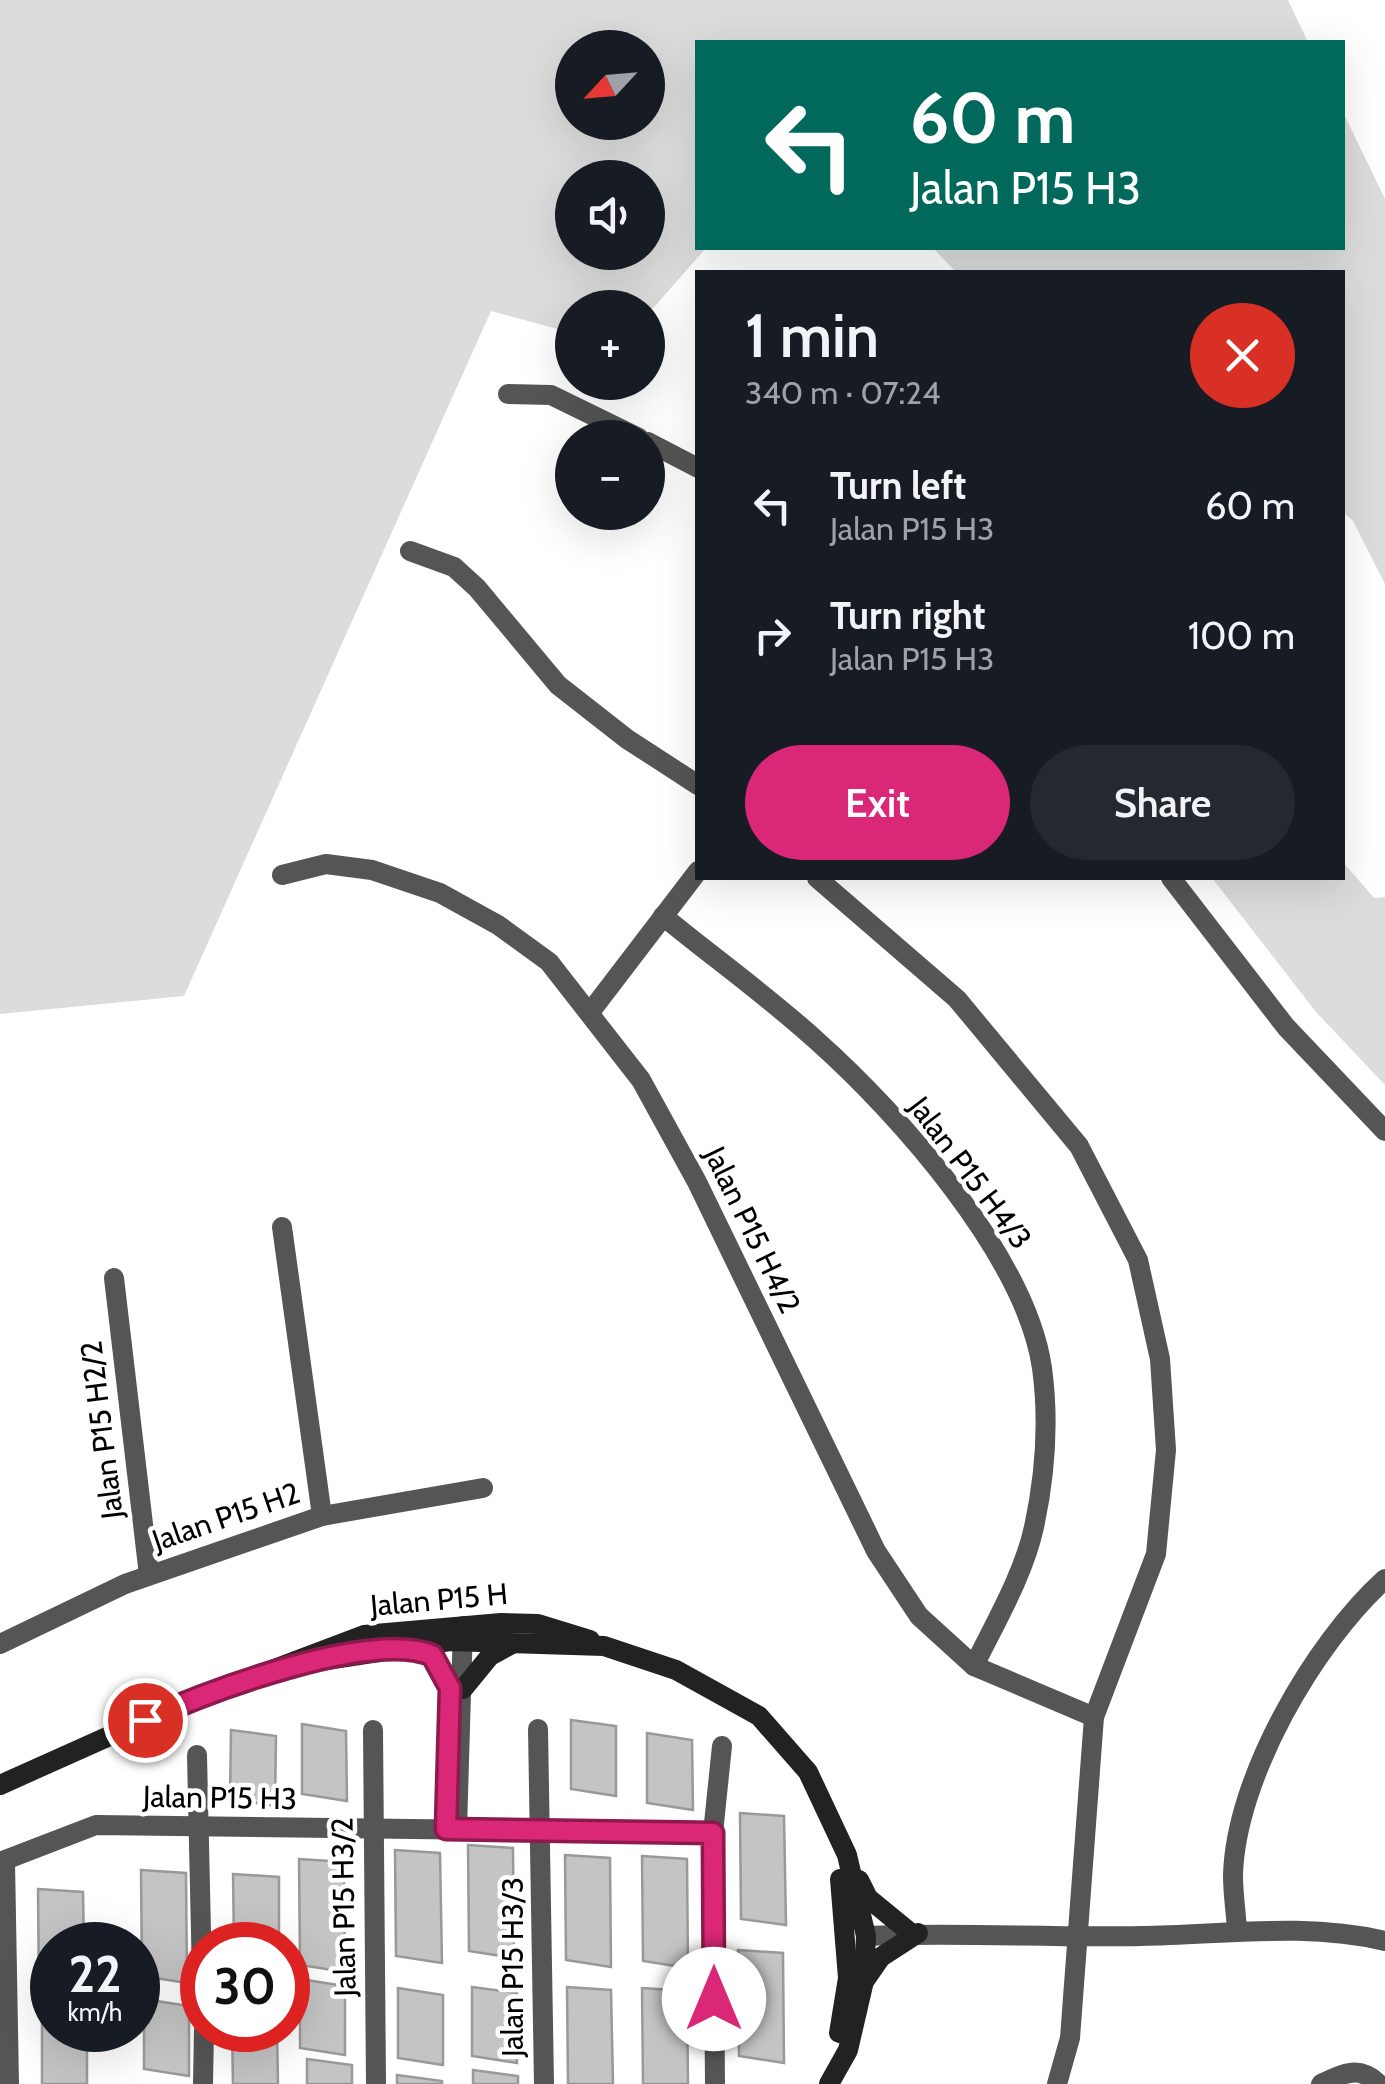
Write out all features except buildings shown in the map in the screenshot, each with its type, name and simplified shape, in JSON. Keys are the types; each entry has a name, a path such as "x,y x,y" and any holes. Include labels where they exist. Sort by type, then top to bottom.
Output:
{"street":[{"path":"508,394 551,395 602,420"},
{"path":"665,451 695,466"},
{"path":"410,551 454,567 477,588 558,685 626,739 695,783"},
{"name":"Jalan P15 H4/2","path":"282,875 326,864 372,870 440,893 498,925 548,962 591,1011 641,1080 697,1182 876,1552 919,1616 974,1666 1094,1717"},
{"path":"591,1011 695,875"},
{"path":"818,880 956,999 1079,1146 1138,1260 1160,1359 1166,1450 1156,1554 1094,1717 1070,2038 1058,2084"},
{"path":"1173,880 1286,1027 1385,1131"},
{"name":"Jalan P15 H4/3","path":"663,916 818,1041 887,1113 968,1212 1016,1285 1042,1366 1046,1451 1034,1531 974,1666"},
{"path":"282,1227 322,1516"},
{"name":"Jalan P15 H2/2","path":"114,1278 149,1575"},
{"name":"Jalan P15 H2","path":"0,1644 149,1575 322,1516 483,1488"},
{"path":"1237,1930 1233,1874 1253,1786 1276,1732 1316,1662 1385,1578"},
{"name":"Jalan P15 H","path":"6,1781 172,1708 364,1635 538,1624 676,1670 760,1716 808,1772 847,1855 866,1936 856,1980 848,2050 828,2084"},
{"path":"451,1829 457,1632"},
{"name":"Jalan P15 H","path":"281,1667 410,1647 457,1632 514,1643 604,1646"},
{"path":"456,1689 490,1656 514,1643"},
{"path":"410,1647 432,1655 456,1689"},
{"name":"Jalan P15 H3/3","path":"538,1729 544,2084"},
{"name":"Jalan P15 H3/2","path":"373,1730 376,2084"},
{"path":"715,2084 713,1833 722,1746"},
{"path":"196,1755 201,1922"},
{"name":"Jalan P15 H","path":"808,1772 838,1858 856,1980"},
{"name":"Jalan P15 H3","path":"2,1862 96,1826 713,1833"},
{"path":"847,1855 868,1898 915,1934"},
{"path":"2,1862 9,2084"},
{"path":"842,1888 866,1936 1142,1936 1237,1930 1358,1935 1385,1941"},
{"path":"856,1980 915,1934"},
{"path":"204,2052 204,2084"},
{"path":"1321,2084 1352,2071 1368,2073 1379,2084"}],"shaded area":[{"path":"0,0 1288,0 1307,40 695,40 695,250 704,250 665,295 665,290 555,290 555,328 491,311 184,996 0,1014"},
{"path":"1345,116 1385,199 1385,584 1353,521 1345,514 1345,270 954,270 935,250 1345,250"},
{"path":"1345,864 1374,898 1385,897 1385,1085 1316,1012 1214,880 1345,880"}],"route":[{"path":"145,1720 281,1667 410,1647 432,1655 444,1670 450,1688 446,1829 713,1833 714,1999"}]}
